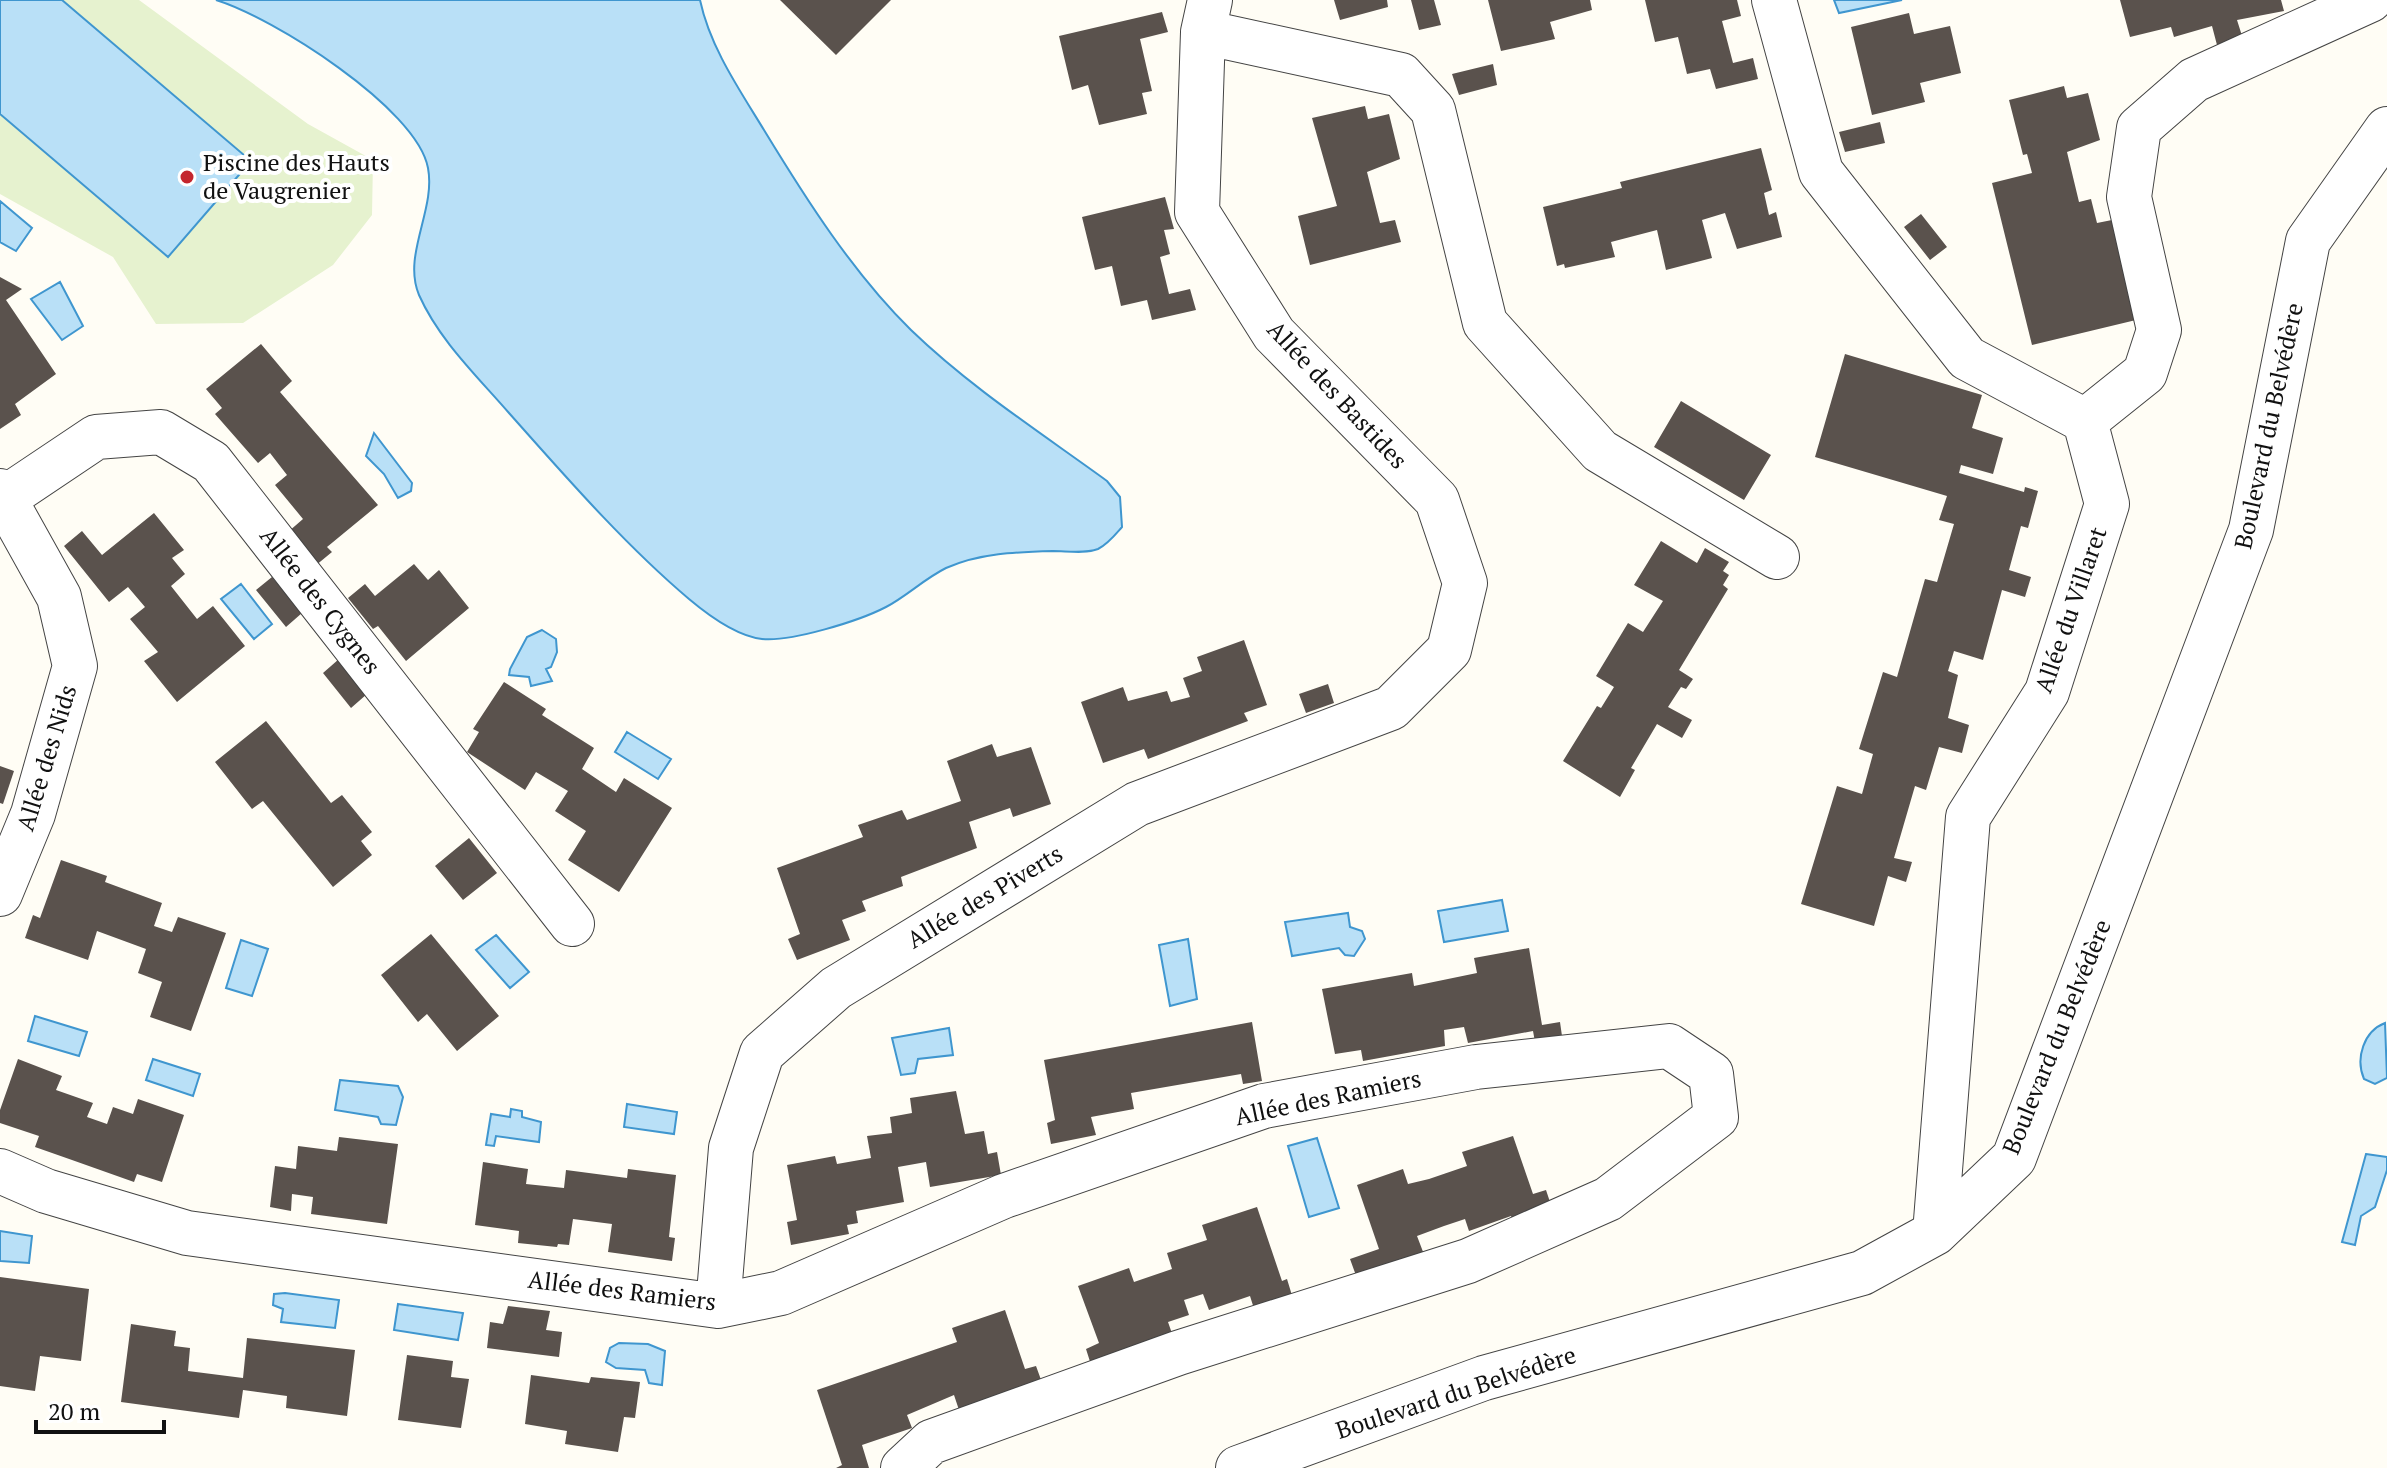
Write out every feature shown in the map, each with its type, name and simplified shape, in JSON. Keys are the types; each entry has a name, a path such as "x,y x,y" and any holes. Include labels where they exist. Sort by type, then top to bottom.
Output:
{"street":[{"path":"1774,0 1821,172 1967,358 2085,421 2145,373 2159,330 2129,197 2139,128 2194,80 2370,0"},
{"path":"1207,16 1401,75 1433,110 1485,323 1600,451 1777,557"},
{"name":"Allée des Bastides","path":"1207,16 1197,212 1274,334 1437,500 1465,583 1449,650"},
{"name":"Boulevard du Belvédère","path":"1238,1468 1484,1378 1862,1273 1935,1233 2014,1158 2251,530 2308,241 2387,129"},
{"name":"Allée du Villaret","path":"1935,1233 1968,817 2047,692 2107,504 2085,421"},
{"name":"Allée des Cygnes","path":"2,494 96,437 161,432 211,462 572,924"},
{"name":"Allée des Nids","path":"0,894 33,814 75,666 59,597 2,494"},
{"name":"Allée des Piverts","path":"718,1306 731,1148 762,1053 836,988 1137,804 1391,708 1449,650"},
{"name":"Allée des Ramiers","path":"0,1171 46,1191 187,1233 718,1306 781,1293 1004,1196 1264,1106 1476,1067 1669,1046 1711,1074 1716,1117 1608,1199 1468,1261 1178,1353 931,1442 903,1468"}],"green space":[{"name":"Piscine des Hauts de Vaugrenier","path":"0,0 139,0 308,124 373,160 372,215 333,265 243,323 156,324 113,257 0,194"}],"water":[{"path":"0,0 62,0 251,161 168,257 0,114"},
{"path":"216,0 700,0 718,51 735,83 814,209 869,284 911,330 957,371 1107,481 1120,497 1122,527 1105,545 1093,551 1012,553 959,563 938,572 874,613 807,634 762,639 742,634 723,624 665,578 619,533 472,371 437,327 419,295 414,264 428,200 428,168 418,144 398,119 371,93 305,45 271,25"},
{"path":"1834,0 1902,0 1839,13"},
{"path":"0,201 32,228 16,251 0,242"},
{"path":"60,282 83,326 62,340 31,299"},
{"path":"374,433 412,483 411,491 398,498 384,474 366,456"},
{"path":"241,584 272,624 254,639 221,599"},
{"path":"542,630 556,639 557,652 551,667 546,669 552,681 531,686 529,677 509,675 510,669 527,637"},
{"path":"627,732 671,759 658,779 615,752"},
{"path":"1502,900 1508,931 1444,942 1438,911"},
{"path":"1348,913 1350,927 1362,931 1365,939 1354,956 1345,955 1339,948 1292,956 1285,922"},
{"path":"496,935 529,972 510,988 476,950"},
{"path":"1188,939 1197,999 1170,1006 1159,945"},
{"path":"241,940 268,949 252,996 226,988"},
{"path":"35,1016 87,1032 79,1056 28,1041"},
{"path":"2385,1023 2387,1078 2375,1084 2364,1079 2361,1054 2372,1032"},
{"path":"949,1028 953,1055 918,1059 915,1073 901,1075 892,1038"},
{"path":"153,1059 200,1074 193,1096 146,1080"},
{"path":"340,1080 398,1086 403,1097 396,1125 381,1124 378,1117 335,1110"},
{"path":"627,1104 677,1112 674,1134 624,1127"},
{"path":"511,1109 522,1111 522,1117 541,1122 539,1142 496,1136 494,1146 486,1145 491,1114 510,1117"},
{"path":"1317,1138 1339,1208 1309,1217 1288,1146"},
{"path":"2366,1154 2387,1157 2387,1170 2375,1207 2361,1216 2355,1245 2342,1242"},
{"path":"0,1231 32,1236 29,1263 0,1261"},
{"path":"274,1294 339,1300 335,1328 281,1322 283,1309 273,1305"},
{"path":"398,1304 463,1313 458,1340 394,1330"},
{"path":"619,1343 648,1344 665,1351 662,1385 649,1383 645,1370 616,1368 606,1362 610,1348"}],"building":[{"path":"780,0 891,0 836,55"},
{"path":"1334,0 1387,0 1388,7 1340,20"},
{"path":"1411,0 1434,0 1441,25 1419,30"},
{"path":"1488,0 1590,0 1592,10 1550,22 1555,39 1501,51"},
{"path":"1645,0 1737,0 1741,16 1722,21 1733,63 1753,58 1758,79 1716,89 1710,69 1687,74 1678,37 1655,42"},
{"path":"2120,0 2281,0 2284,11 2237,20 2243,39 2217,45 2212,26 2174,37 2171,27 2130,37"},
{"path":"1162,12 1168,32 1140,39 1152,91 1142,93 1147,114 1099,125 1088,85 1072,90 1059,36"},
{"path":"1909,13 1914,34 1950,26 1961,73 1920,83 1925,102 1872,115 1851,27"},
{"path":"1493,64 1497,85 1459,95 1452,74"},
{"path":"2064,86 2067,98 2088,93 2100,140 2067,152 2079,202 2091,199 2097,223 2112,220 2136,320 2032,345 1992,183 2032,173 2027,154 2023,155 2009,100"},
{"path":"1365,106 1368,119 1389,114 1400,159 1367,172 1380,223 1395,220 1401,242 1310,265 1298,216 1337,206 1312,118"},
{"path":"1880,122 1885,143 1845,152 1839,132"},
{"path":"1761,148 1772,190 1764,193 1769,215 1776,212 1782,237 1737,249 1725,213 1702,220 1712,258 1666,270 1657,230 1611,242 1615,257 1565,268 1564,264 1557,266 1543,207 1622,188 1620,182"},
{"path":"1165,197 1174,229 1164,230 1170,254 1160,257 1169,294 1190,289 1196,310 1152,320 1147,300 1121,306 1112,266 1095,270 1082,217"},
{"path":"1921,214 1947,247 1930,260 1904,227"},
{"path":"0,277 22,289 6,300 56,374 15,404 21,415 0,429"},
{"path":"261,344 292,381 280,392 378,505 327,547 332,552 315,566 288,532 303,519 275,485 287,475 270,453 258,463 215,414 222,408 206,389"},
{"path":"1845,354 1982,395 1972,428 2003,438 1993,474 1961,465 1959,473 2024,492 2025,487 2038,491 2028,528 2021,526 2009,570 2031,577 2025,597 2002,590 1983,660 1954,651 1948,671 1958,675 1948,718 1969,725 1962,753 1939,747 1926,790 1915,786 1894,858 1912,862 1906,882 1888,876 1874,926 1801,904 1837,786 1862,794 1873,754 1859,749 1883,672 1897,677 1925,579 1937,582 1954,524 1939,520 1947,496 1815,457"},
{"path":"1681,401 1771,455 1744,500 1654,447"},
{"path":"154,513 184,550 172,558 185,574 171,586 197,619 213,606 245,646 177,702 144,661 158,652 130,619 145,607 128,587 109,602 64,546 82,531 102,555"},
{"path":"1661,541 1697,563 1705,548 1729,562 1723,571 1729,575 1723,585 1728,589 1679,670 1693,679 1686,689 1681,687 1668,707 1692,720 1682,738 1657,724 1631,768 1635,770 1620,797 1563,761 1597,706 1601,708 1614,687 1596,676 1628,623 1643,632 1663,601 1634,585"},
{"path":"414,564 428,580 439,570 469,608 406,661 378,626 373,629 348,598 365,584 375,596"},
{"path":"272,577 302,613 286,627 256,590"},
{"path":"1244,640 1267,705 1244,713 1248,721 1148,759 1144,749 1103,763 1081,702 1123,687 1128,701 1167,691 1171,702 1190,697 1183,678 1202,671 1197,657"},
{"path":"339,659 367,694 351,708 323,673"},
{"path":"504,682 546,709 542,715 594,748 582,769 616,792 624,778 672,808 619,892 568,860 586,831 555,811 568,791 536,772 525,790 467,752 479,732 473,729"},
{"path":"1328,684 1334,703 1306,713 1299,694"},
{"path":"266,721 331,803 342,795 372,832 361,841 372,855 333,887 263,801 252,809 215,762"},
{"path":"992,744 997,757 1031,747 1051,804 1013,817 1010,808 969,822 977,848 901,877 903,886 862,901 866,911 842,920 850,940 797,960 788,939 800,934 777,868 863,837 858,825 902,810 907,820 961,801 947,761"},
{"path":"0,766 14,771 3,804 0,803"},
{"path":"469,838 497,873 463,900 435,866"},
{"path":"61,860 107,876 105,882 162,903 154,926 172,932 178,917 226,933 191,1031 150,1017 162,982 138,973 146,949 97,931 88,960 25,938 33,915 40,918"},
{"path":"431,934 499,1016 457,1051 427,1014 418,1022 381,975"},
{"path":"1529,948 1542,1025 1560,1022 1562,1036 1535,1042 1533,1031 1468,1043 1464,1027 1444,1030 1445,1046 1363,1061 1361,1050 1335,1054 1322,989 1412,973 1414,986 1477,973 1474,958"},
{"path":"1252,1022 1262,1081 1243,1084 1241,1074 1131,1093 1134,1109 1091,1117 1096,1135 1051,1144 1047,1123 1055,1120 1044,1060"},
{"path":"18,1059 62,1076 56,1090 93,1103 87,1117 107,1124 113,1107 133,1114 138,1099 184,1115 162,1182 137,1174 134,1182 35,1147 39,1136 0,1123 0,1110"},
{"path":"956,1091 965,1134 984,1131 988,1154 997,1152 1001,1175 930,1187 926,1162 898,1167 904,1202 856,1211 858,1223 847,1225 849,1234 791,1245 787,1222 797,1220 787,1165 835,1156 837,1164 871,1158 867,1136 892,1133 890,1117 912,1113 910,1098"},
{"path":"1513,1136 1533,1194 1546,1190 1553,1211 1514,1225 1511,1216 1469,1231 1465,1219 1444,1226 1417,1236 1425,1257 1358,1281 1350,1259 1379,1249 1357,1185 1403,1169 1408,1184 1429,1179 1467,1166 1462,1152"},
{"path":"339,1137 398,1144 387,1224 311,1214 313,1197 292,1194 291,1211 270,1207 275,1166 296,1169 298,1146 337,1151"},
{"path":"483,1162 528,1169 526,1184 564,1188 566,1170 627,1178 628,1169 676,1175 669,1237 675,1238 672,1261 608,1252 612,1224 573,1219 569,1245 558,1244 557,1247 518,1243 519,1231 475,1225"},
{"path":"1257,1207 1282,1281 1287,1279 1294,1302 1256,1315 1250,1296 1209,1310 1203,1294 1184,1300 1189,1315 1168,1322 1175,1342 1093,1371 1086,1349 1099,1343 1078,1286 1129,1268 1134,1282 1172,1269 1167,1253 1207,1240 1202,1225"},
{"path":"0,1277 89,1289 81,1361 40,1356 35,1391 0,1386"},
{"path":"508,1306 550,1311 546,1330 562,1332 559,1357 487,1348 490,1322 503,1324"},
{"path":"1005,1310 1025,1369 1036,1366 1044,1388 961,1416 954,1395 907,1415 912,1428 862,1445 869,1468 836,1468 842,1465 817,1390 957,1342 952,1328"},
{"path":"131,1324 176,1331 174,1346 190,1348 188,1371 243,1378 247,1338 355,1350 347,1416 286,1408 287,1396 243,1390 239,1418 121,1402"},
{"path":"407,1355 453,1361 451,1377 469,1379 461,1428 398,1420"},
{"path":"531,1375 589,1383 591,1377 640,1382 635,1418 624,1417 618,1452 565,1444 567,1431 525,1424"}],"place":[{"name":"Piscine des Hauts de Vaugrenier","path":"187,177"}]}
